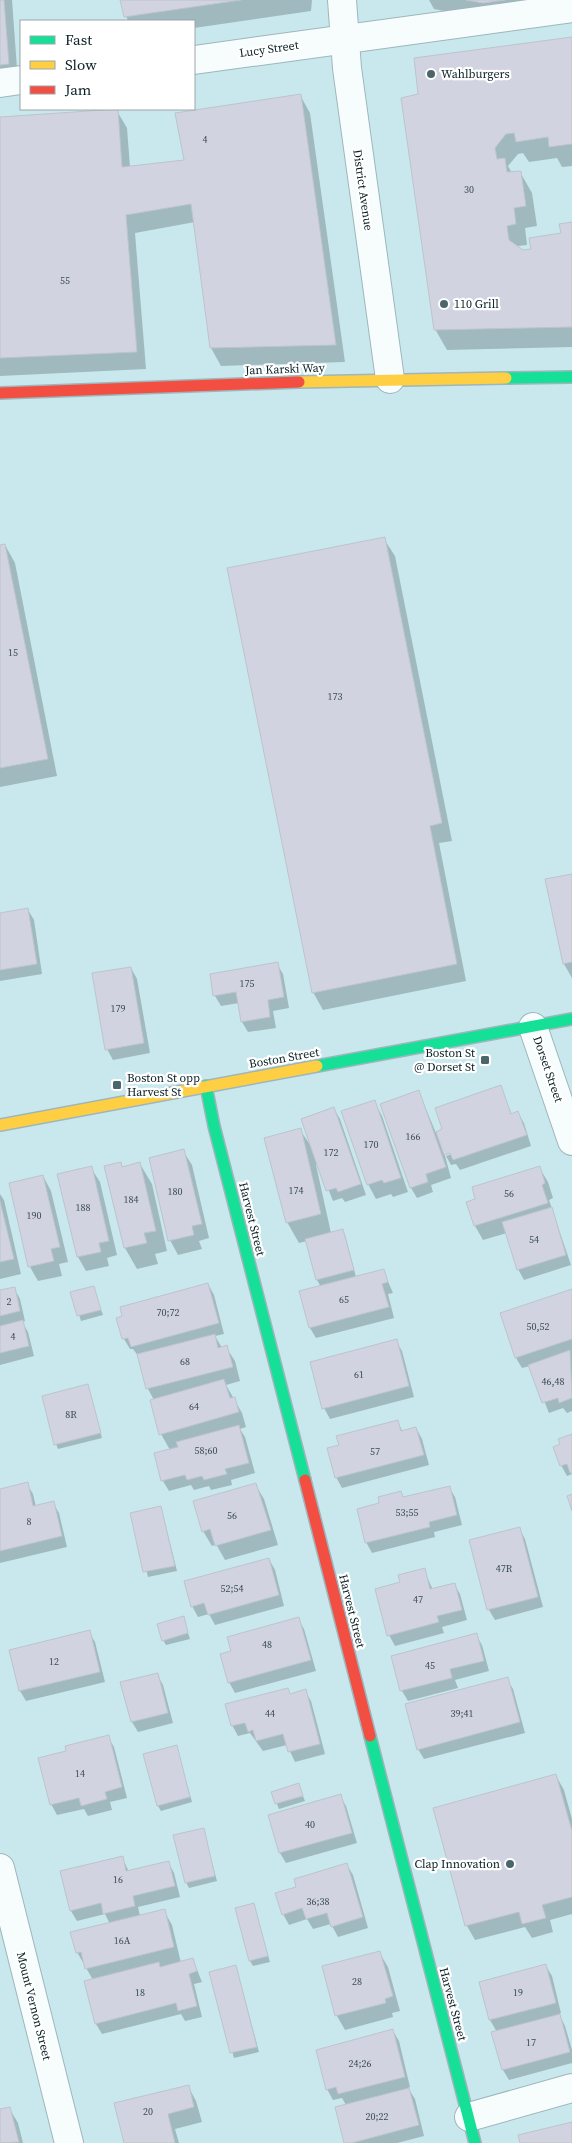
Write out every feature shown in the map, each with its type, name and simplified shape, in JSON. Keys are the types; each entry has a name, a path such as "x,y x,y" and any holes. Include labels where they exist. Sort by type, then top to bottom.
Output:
{"street":[{"name":"District Avenue","path":"342,0 344,38 390,379"},
{"name":"Lucy Street","path":"195,60 572,8"},
{"path":"0,83 20,80"},
{"name":"Jan Karski Way","path":"0,393 390,379 572,377"},
{"name":"Boston Street","path":"0,1125 572,1019"},
{"name":"Dorset Street","path":"533,1026 572,1141"},
{"name":"Harvest Street","path":"206,1086 214,1126 475,2143"},
{"name":"Mount Vernon Street","path":"0,1868 68,2143"},
{"path":"468,2117 572,2088"}],"building":[{"path":"0,0 4,0 9,64 0,65"},
{"path":"120,0 241,0 124,17"},
{"path":"466,0 505,0 483,3"},
{"path":"572,37 572,144 549,147 548,137 516,142 514,133 506,134 495,148 497,159 505,158 507,172 521,171 526,206 514,208 516,224 507,226 509,240 523,250 531,249 529,238 561,233 559,224 572,222 572,327 434,330 401,98 418,94 414,58"},
{"path":"301,94 336,345 210,348 191,204 126,215 137,352 0,358 0,117 118,110 122,167 184,160 175,113"},
{"path":"385,537 442,823 430,826 457,964 312,993 227,568"},
{"path":"5,544 48,759 0,768 0,545"},
{"path":"572,874 572,962 563,964 545,879"},
{"path":"28,908 37,964 0,970 0,913"},
{"path":"278,962 284,997 268,1000 270,1017 241,1022 236,992 213,996 210,974"},
{"path":"131,967 144,1043 105,1050 92,973"},
{"path":"501,1085 511,1114 518,1111 527,1135 453,1160 450,1153 444,1155 436,1132 442,1129 435,1108"},
{"path":"419,1090 446,1167 426,1174 428,1182 410,1188 380,1104"},
{"path":"375,1100 401,1178 384,1183 382,1180 367,1185 341,1111"},
{"path":"334,1107 361,1184 338,1192 336,1188 326,1191 301,1119"},
{"path":"301,1128 321,1214 286,1223 264,1138"},
{"path":"184,1149 202,1224 192,1226 194,1235 168,1241 149,1158"},
{"path":"121,1162 122,1167 140,1162 156,1231 144,1233 147,1243 124,1248 104,1166"},
{"path":"92,1166 109,1241 99,1243 101,1252 77,1257 57,1174"},
{"path":"540,1166 545,1183 542,1185 548,1203 474,1226 466,1202 475,1199 472,1187"},
{"path":"43,1175 60,1247 51,1249 54,1261 28,1267 9,1183"},
{"path":"0,1201 14,1259 0,1262"},
{"path":"552,1207 566,1255 517,1270 502,1222"},
{"path":"343,1229 354,1270 316,1280 305,1239"},
{"path":"384,1269 388,1282 382,1284 389,1307 309,1328 299,1291"},
{"path":"208,1283 219,1323 131,1347 128,1338 122,1339 116,1318 122,1316 120,1307"},
{"path":"94,1286 101,1310 77,1316 70,1292"},
{"path":"15,1287 20,1311 0,1316 0,1290"},
{"path":"572,1289 572,1339 515,1358 500,1313"},
{"path":"23,1320 29,1346 0,1353 0,1326"},
{"path":"215,1334 218,1348 227,1345 233,1367 146,1389 137,1354"},
{"path":"397,1339 409,1386 322,1409 310,1362"},
{"path":"570,1350 572,1398 559,1403 558,1398 542,1403 528,1365"},
{"path":"224,1379 230,1398 235,1397 239,1412 159,1435 150,1400"},
{"path":"88,1384 101,1433 54,1445 42,1396"},
{"path":"398,1420 401,1431 416,1427 424,1455 335,1478 327,1448 339,1445 336,1436"},
{"path":"239,1425 249,1463 225,1469 227,1474 204,1480 202,1476 187,1480 185,1475 161,1481 154,1453 178,1447 176,1442"},
{"path":"572,1434 572,1473 570,1473 567,1464 560,1466 553,1447 560,1444 558,1439"},
{"path":"28,1482 33,1506 54,1501 62,1536 0,1551 0,1489"},
{"path":"256,1483 271,1530 215,1546 210,1529 202,1532 193,1501"},
{"path":"450,1486 457,1515 429,1522 430,1527 365,1543 357,1509 379,1503 378,1497 401,1491 403,1497"},
{"path":"572,1494 572,1511 567,1496"},
{"path":"161,1506 175,1566 143,1572 130,1513"},
{"path":"520,1527 538,1597 487,1610 469,1540"},
{"path":"269,1558 279,1595 208,1615 204,1603 191,1607 184,1581"},
{"path":"425,1568 430,1589 455,1583 462,1610 437,1616 439,1622 387,1636 375,1589 400,1582 398,1575"},
{"path":"184,1616 188,1633 162,1641 157,1624"},
{"path":"299,1617 311,1660 228,1683 220,1654 231,1651 227,1637"},
{"path":"90,1630 100,1672 19,1691 9,1650"},
{"path":"477,1633 484,1661 450,1669 452,1678 400,1691 391,1656"},
{"path":"158,1673 168,1713 131,1722 120,1682"},
{"path":"508,1677 520,1722 417,1750 405,1704"},
{"path":"288,1688 290,1694 306,1689 320,1744 288,1752 283,1734 256,1741 253,1730 248,1732 245,1723 231,1726 225,1704"},
{"path":"109,1735 122,1787 105,1792 107,1799 81,1806 79,1798 50,1805 38,1758 66,1751 65,1746"},
{"path":"177,1745 190,1797 157,1806 143,1754"},
{"name":"Clap Innovation","path":"556,1774 572,1831 572,1897 542,1905 546,1918 522,1924 519,1912 465,1926 433,1808"},
{"path":"299,1783 303,1796 275,1804 271,1792"},
{"path":"341,1794 352,1833 279,1853 268,1815"},
{"path":"204,1828 215,1876 185,1883 173,1835"},
{"path":"123,1856 126,1871 169,1861 175,1886 133,1896 135,1906 103,1914 101,1903 70,1911 60,1871"},
{"path":"347,1863 363,1917 331,1927 327,1913 306,1919 302,1908 282,1915 275,1893 296,1887 294,1879"},
{"path":"254,1903 268,1956 249,1961 235,1908"},
{"path":"165,1909 174,1947 85,1969 81,1952 76,1953 70,1932"},
{"path":"380,1951 393,1996 385,1999 386,2003 335,2016 322,1966"},
{"path":"193,1958 197,1971 189,1974 197,2006 178,2011 176,2003 95,2024 84,1981 159,1962 160,1967"},
{"path":"546,1964 556,2003 489,2020 479,1982"},
{"path":"236,1965 257,2047 230,2053 209,1972"},
{"path":"560,2014 570,2052 502,2070 491,2032"},
{"path":"393,2029 405,2077 338,2094 336,2087 326,2090 316,2050"},
{"path":"189,2085 194,2107 168,2114 175,2143 124,2143 114,2103"},
{"path":"409,2088 419,2125 352,2143 344,2143 335,2107"},
{"path":"10,2107 19,2142 0,2143 0,2109"},
{"path":"572,2122 572,2143 520,2143 518,2135"}],"traffic: fast":[{"path":"506,378 572,377"},
{"path":"317,1066 572,1019"},
{"path":"206,1086 214,1126 305,1480"},
{"path":"370,1736 475,2143"}],"traffic: slow":[{"path":"299,382 506,378"},
{"path":"0,1125 317,1066"}],"traffic: jam":[{"path":"0,393 299,382"},
{"path":"305,1480 370,1736"}],"place":[{"name":"Wahlburgers","path":"431,74"},
{"name":"110 Grill","path":"444,304"},
{"name":"Boston St @ Dorset St","path":"485,1060"},
{"name":"Boston St opp Harvest St","path":"117,1085"},
{"name":"Clap Innovation","path":"510,1864"}]}
